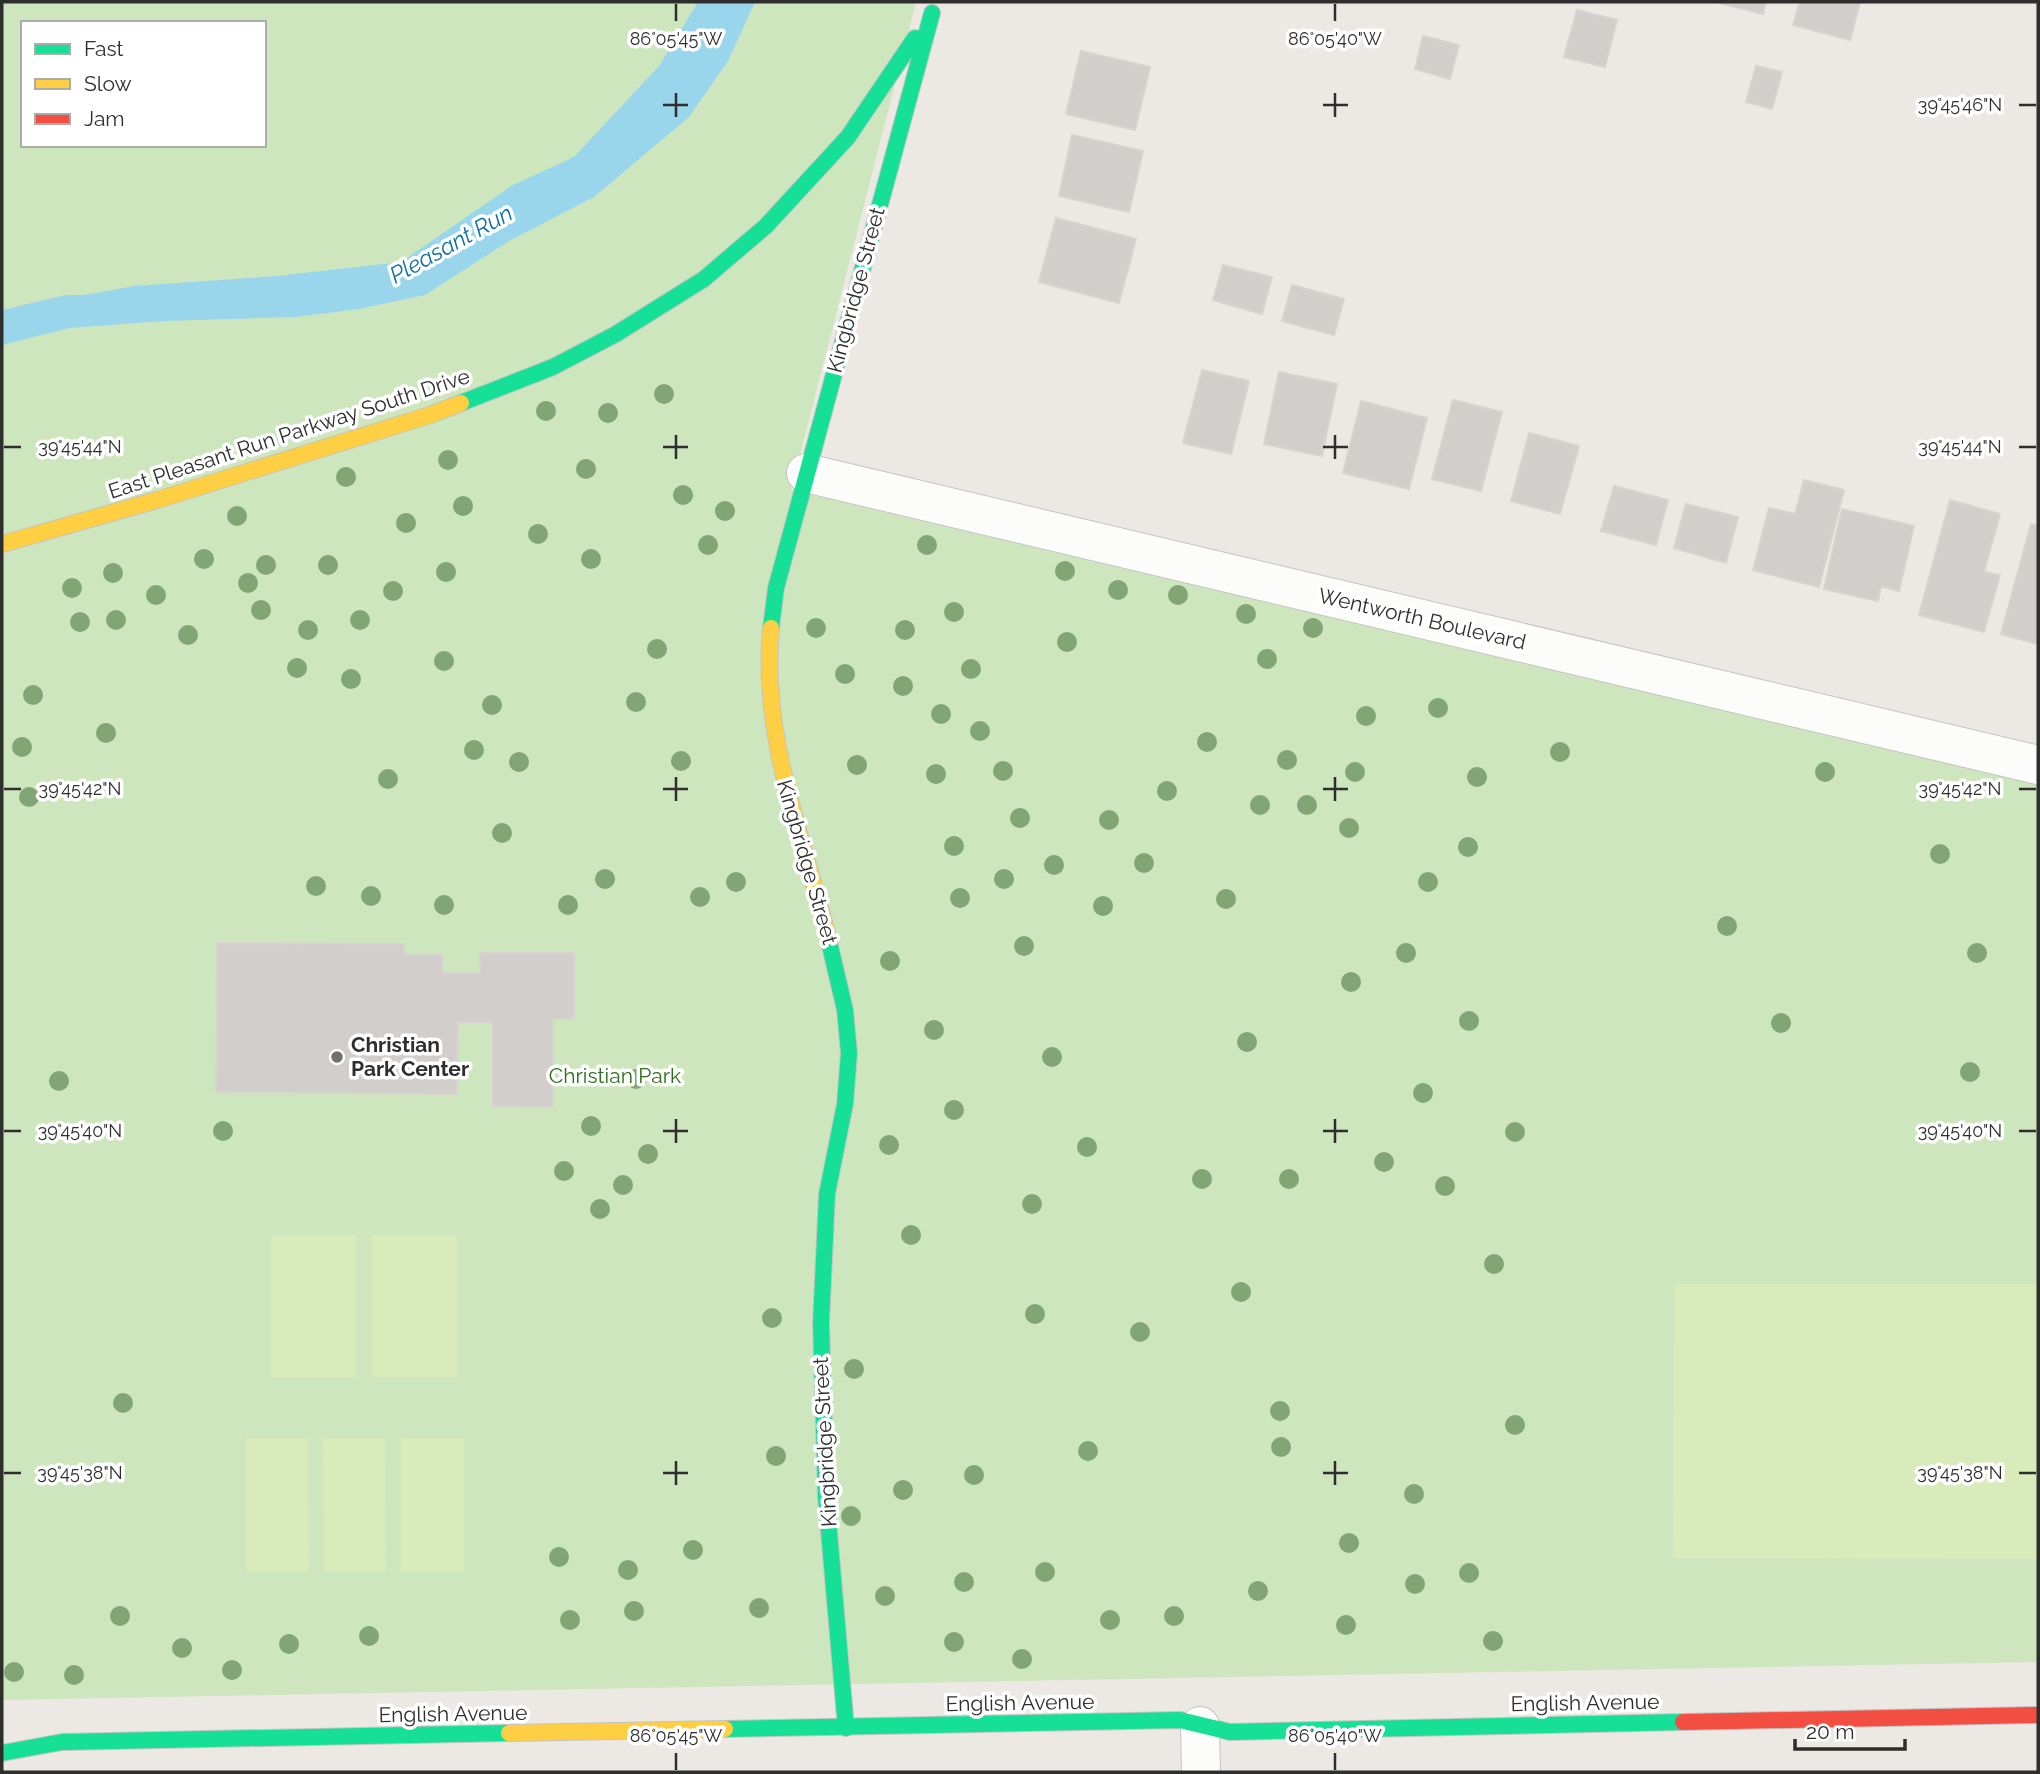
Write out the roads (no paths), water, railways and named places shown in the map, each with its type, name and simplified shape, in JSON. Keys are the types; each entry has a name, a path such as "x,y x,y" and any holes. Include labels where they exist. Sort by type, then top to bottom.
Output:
{"street":[{"name":"Kingbridge Street","path":"846,1728 825,1489 820,1342 828,1185 845,1114 849,1054 846,1013 838,971 788,799 775,743 768,667 770,624 776,588 806,473 934,7"},
{"name":"East Pleasant Run Parkway South Drive","path":"2,544 156,500 430,415 553,367 616,334 704,279 766,226 848,136 934,7"},
{"name":"Wentworth Boulevard","path":"806,473 2038,765"},
{"name":"English Avenue","path":"21,1758 61,1742 1180,1720 1230,1732 1244,1732 2038,1715"},
{"path":"1200,1726 1201,1772"}],"water":[{"name":"Pleasant Run","path":"698,2 755,2 728,61 689,117 594,197 509,241 425,295 359,309 296,317 164,321 70,328 2,345 2,310 66,295 84,295 134,286 277,276 401,262 513,185 574,157 659,66"}],"place":[{"name":"Christian Park Center","path":"337,1057"}],"park label":[{"name":"Christian Park","path":"615,1076"}]}
